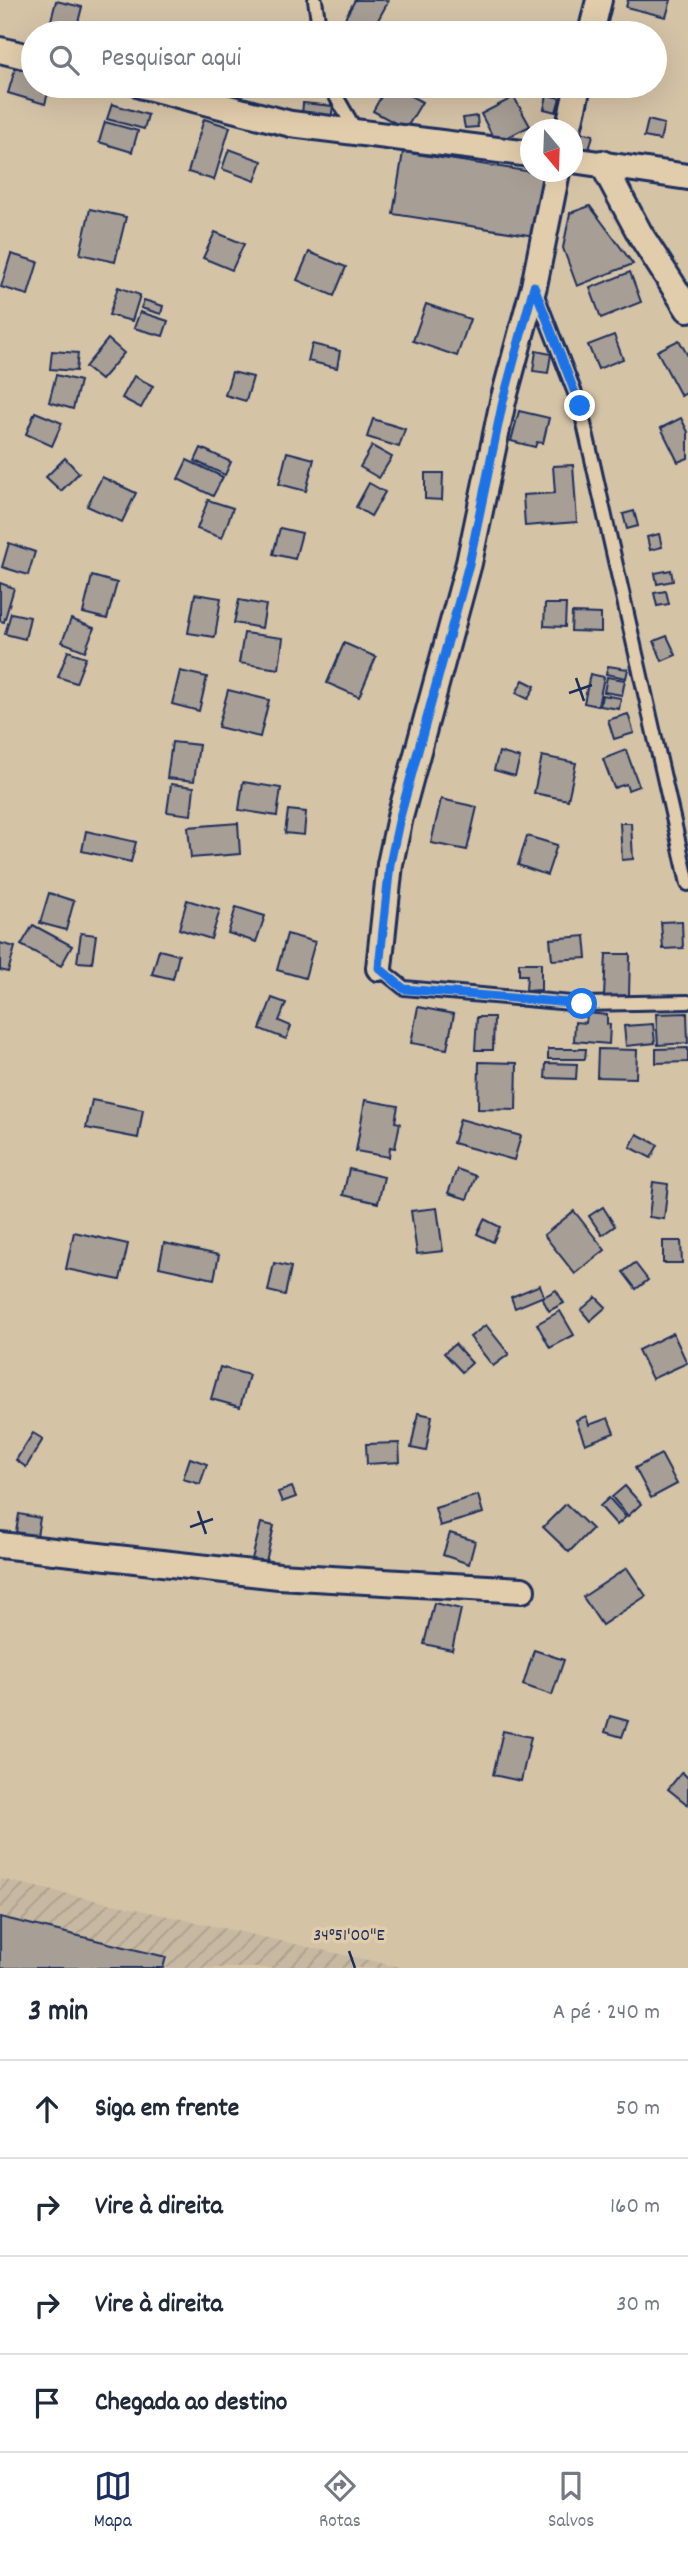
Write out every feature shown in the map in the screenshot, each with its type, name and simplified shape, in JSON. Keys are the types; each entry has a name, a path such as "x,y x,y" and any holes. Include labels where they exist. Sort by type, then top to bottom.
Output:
{"street":[{"path":"594,21 599,0"},
{"path":"0,50 21,55"},
{"path":"190,98 291,124 520,153"},
{"path":"570,119 575,98"},
{"path":"583,161 688,177"},
{"path":"602,163 640,234 688,309"},
{"path":"379,968 390,864 400,817 469,564 503,401 534,286 555,182"},
{"path":"0,1545 279,1576 522,1590"}],"lane":[{"path":"315,0 318,21"},
{"path":"337,98 356,132"},
{"path":"534,286 580,406 688,884"},
{"path":"379,968 404,989 582,1004 688,1002"}],"shaded area":[{"path":"0,1879 404,1968 0,1968"}],"building":[{"path":"355,0 389,0 378,21 344,20"},
{"path":"628,0 671,0 666,17 626,7"},
{"path":"56,1 82,7 78,21 51,21"},
{"path":"17,63 21,64 21,97 8,93"},
{"path":"25,98 47,98 45,104"},
{"path":"380,98 414,98 422,102 406,129 373,111"},
{"path":"515,98 526,119 520,119 520,131 496,143 481,114"},
{"path":"546,98 560,98 556,112 544,109"},
{"path":"303,103 333,106 331,120 302,116"},
{"path":"112,104 148,115 144,129 107,119"},
{"path":"477,116 478,127 465,128 463,118"},
{"path":"204,119 230,127 214,180 188,172"},
{"path":"648,120 664,124 660,140 644,137"},
{"path":"105,122 138,131 132,152 99,142"},
{"path":"583,133 593,135 589,150 583,149"},
{"path":"229,149 262,161 255,181 222,169"},
{"path":"403,152 520,170 520,182 544,182 535,236 393,214"},
{"path":"590,206 633,264 577,286 563,248 570,213"},
{"path":"90,209 126,217 115,262 80,254"},
{"path":"215,232 244,244 232,270 203,258"},
{"path":"309,252 346,267 334,296 297,280"},
{"path":"11,254 38,262 28,295 1,287"},
{"path":"630,272 641,302 601,318 590,288"},
{"path":"118,287 140,295 132,321 109,315"},
{"path":"144,300 163,306 161,314 141,308"},
{"path":"426,304 470,319 457,356 413,341"},
{"path":"140,312 168,321 163,336 134,328"},
{"path":"614,335 623,359 598,369 588,345"},
{"path":"108,339 124,353 101,380 85,367"},
{"path":"679,340 688,356 688,392 681,396 657,351"},
{"path":"312,344 340,351 337,368 308,361"},
{"path":"52,351 78,353 76,371 50,369"},
{"path":"536,351 551,354 548,373 533,371"},
{"path":"232,372 253,377 246,401 225,395"},
{"path":"56,375 80,381 73,409 49,402"},
{"path":"134,376 153,386 141,408 122,398"},
{"path":"519,411 549,418 543,443 537,442 535,447 511,441"},
{"path":"35,412 62,423 52,446 26,434"},
{"path":"681,418 688,432 688,458 678,462 661,428"},
{"path":"373,419 405,429 399,447 367,437"},
{"path":"372,446 392,457 379,478 360,467"},
{"path":"201,448 231,462 225,475 195,461"},
{"path":"287,452 314,459 306,491 279,484"},
{"path":"65,458 79,473 61,491 46,477"},
{"path":"187,460 223,477 213,496 178,479"},
{"path":"573,465 577,522 525,526 523,495 555,493 553,466"},
{"path":"425,473 443,473 442,500 425,499"},
{"path":"102,477 136,493 122,522 87,506"},
{"path":"369,483 385,492 371,516 356,507"},
{"path":"208,500 233,508 222,538 197,529"},
{"path":"634,511 638,526 627,529 623,514"},
{"path":"280,528 302,533 295,559 273,554"},
{"path":"659,534 662,547 650,550 647,537"},
{"path":"9,543 35,552 28,575 2,567"},
{"path":"671,570 673,581 657,584 655,573"},
{"path":"92,576 117,583 107,619 83,613"},
{"path":"0,583 14,588 4,622 0,621"},
{"path":"666,591 669,604 657,606 654,593"},
{"path":"195,594 221,598 215,637 188,633"},
{"path":"239,600 266,605 262,628 234,623"},
{"path":"545,604 566,604 565,627 544,626"},
{"path":"11,613 30,617 25,639 5,634"},
{"path":"572,613 601,614 601,632 571,631"},
{"path":"71,619 94,628 85,651 62,642"},
{"path":"244,633 283,638 279,669 239,663"},
{"path":"667,636 676,655 662,661 654,641"},
{"path":"344,643 376,657 359,697 327,683"},
{"path":"68,651 86,657 76,683 58,677"},
{"path":"608,666 628,669 626,678 606,674"},
{"path":"180,671 207,677 199,711 172,704"},
{"path":"590,674 604,677 598,706 584,703"},
{"path":"607,677 625,680 622,695 604,692"},
{"path":"523,680 535,686 528,699 516,693"},
{"path":"228,690 269,700 260,737 218,727"},
{"path":"602,695 621,698 619,709 600,706"},
{"path":"628,714 634,733 614,739 608,720"},
{"path":"172,742 199,745 194,781 167,778"},
{"path":"626,750 639,786 628,790 626,784 614,788 603,759"},
{"path":"499,752 520,758 515,776 494,770"},
{"path":"542,756 576,763 568,800 534,793"},
{"path":"243,782 281,788 277,816 239,810"},
{"path":"171,784 194,787 191,815 167,812"},
{"path":"441,799 477,807 467,850 431,843"},
{"path":"288,810 306,812 304,835 285,833"},
{"path":"238,823 240,854 191,858 188,827"},
{"path":"620,823 631,823 633,859 622,860"},
{"path":"86,831 136,842 131,862 82,851"},
{"path":"527,836 557,845 547,875 518,865"},
{"path":"49,893 74,901 66,930 40,923"},
{"path":"187,900 220,910 211,939 179,929"},
{"path":"236,907 265,916 256,942 228,933"},
{"path":"682,921 683,948 663,949 661,922"},
{"path":"33,925 72,946 61,966 21,945"},
{"path":"81,933 96,935 92,963 77,962"},
{"path":"287,934 315,942 305,978 277,970"},
{"path":"585,936 587,958 552,960 550,939"},
{"path":"0,943 15,947 8,972 0,970"},
{"path":"159,950 179,955 173,979 152,974"},
{"path":"606,954 630,954 629,996 604,996"},
{"path":"519,963 541,963 541,990 526,991 527,975 519,975"},
{"path":"272,998 286,1003 279,1021 291,1026 286,1039 260,1029"},
{"path":"418,1007 454,1014 447,1049 411,1043"},
{"path":"587,1013 607,1015 607,1024 610,1025 609,1044 574,1041 575,1022 586,1023"},
{"path":"687,1013 688,1043 658,1045 656,1014"},
{"path":"477,1017 494,1017 493,1050 475,1050"},
{"path":"653,1024 655,1043 626,1046 624,1026"},
{"path":"688,1048 688,1062 656,1063 656,1049"},
{"path":"548,1049 586,1049 585,1059 548,1059"},
{"path":"598,1049 637,1050 636,1078 597,1077"},
{"path":"479,1062 517,1063 516,1110 478,1109"},
{"path":"546,1063 577,1064 576,1079 545,1078"},
{"path":"92,1100 143,1110 138,1138 86,1128"},
{"path":"365,1100 398,1106 395,1122 400,1123 395,1148 390,1147 389,1157 356,1151"},
{"path":"460,1119 521,1136 514,1160 453,1143"},
{"path":"637,1134 658,1145 651,1158 630,1147"},
{"path":"349,1169 384,1177 378,1203 343,1195"},
{"path":"457,1169 476,1176 467,1199 448,1193"},
{"path":"653,1182 668,1184 664,1219 649,1217"},
{"path":"603,1207 615,1226 602,1235 589,1216"},
{"path":"437,1208 443,1251 417,1254 411,1211"},
{"path":"574,1211 605,1250 575,1274 544,1235"},
{"path":"484,1219 500,1227 493,1242 477,1234"},
{"path":"74,1232 128,1244 120,1280 66,1269"},
{"path":"663,1241 681,1241 682,1263 663,1263"},
{"path":"164,1243 219,1255 214,1279 159,1267"},
{"path":"274,1263 291,1267 285,1295 268,1291"},
{"path":"635,1263 648,1280 636,1289 623,1272"},
{"path":"540,1285 544,1296 515,1308 511,1297"},
{"path":"556,1290 564,1303 549,1311 542,1298"},
{"path":"596,1297 606,1307 590,1321 581,1310"},
{"path":"560,1311 574,1335 550,1348 537,1324"},
{"path":"486,1325 509,1354 493,1366 470,1337"},
{"path":"673,1333 687,1363 652,1379 638,1350"},
{"path":"455,1344 472,1363 462,1372 444,1353"},
{"path":"220,1367 249,1375 240,1407 211,1399"},
{"path":"418,1413 432,1416 426,1451 411,1448"},
{"path":"586,1416 589,1425 608,1418 614,1433 585,1444 576,1420"},
{"path":"33,1433 43,1439 26,1467 16,1460"},
{"path":"399,1443 400,1462 367,1464 366,1444"},
{"path":"661,1454 677,1484 651,1498 635,1468"},
{"path":"190,1458 207,1464 200,1484 183,1479"},
{"path":"625,1486 641,1504 628,1516 612,1497"},
{"path":"292,1487 296,1497 282,1502 278,1492"},
{"path":"478,1495 483,1513 440,1526 435,1508"},
{"path":"609,1498 626,1517 617,1525 600,1506"},
{"path":"566,1504 592,1529 569,1552 543,1527"},
{"path":"19,1514 40,1518 37,1536 16,1532"},
{"path":"261,1523 274,1526 265,1566 251,1563"},
{"path":"450,1533 475,1541 469,1564 443,1555"},
{"path":"627,1568 646,1596 602,1625 583,1597"},
{"path":"434,1603 461,1609 452,1650 424,1644"},
{"path":"534,1650 564,1660 552,1695 523,1685"},
{"path":"610,1716 628,1721 622,1737 605,1732"},
{"path":"503,1731 531,1737 521,1781 493,1775"},
{"path":"682,1772 688,1778 688,1805 668,1789"},
{"path":"0,1917 166,1957 163,1968 0,1968"}],"route":[{"path":"580,406 534,286 503,401 469,564 400,817 390,864 379,968 404,989 582,1004"}]}
